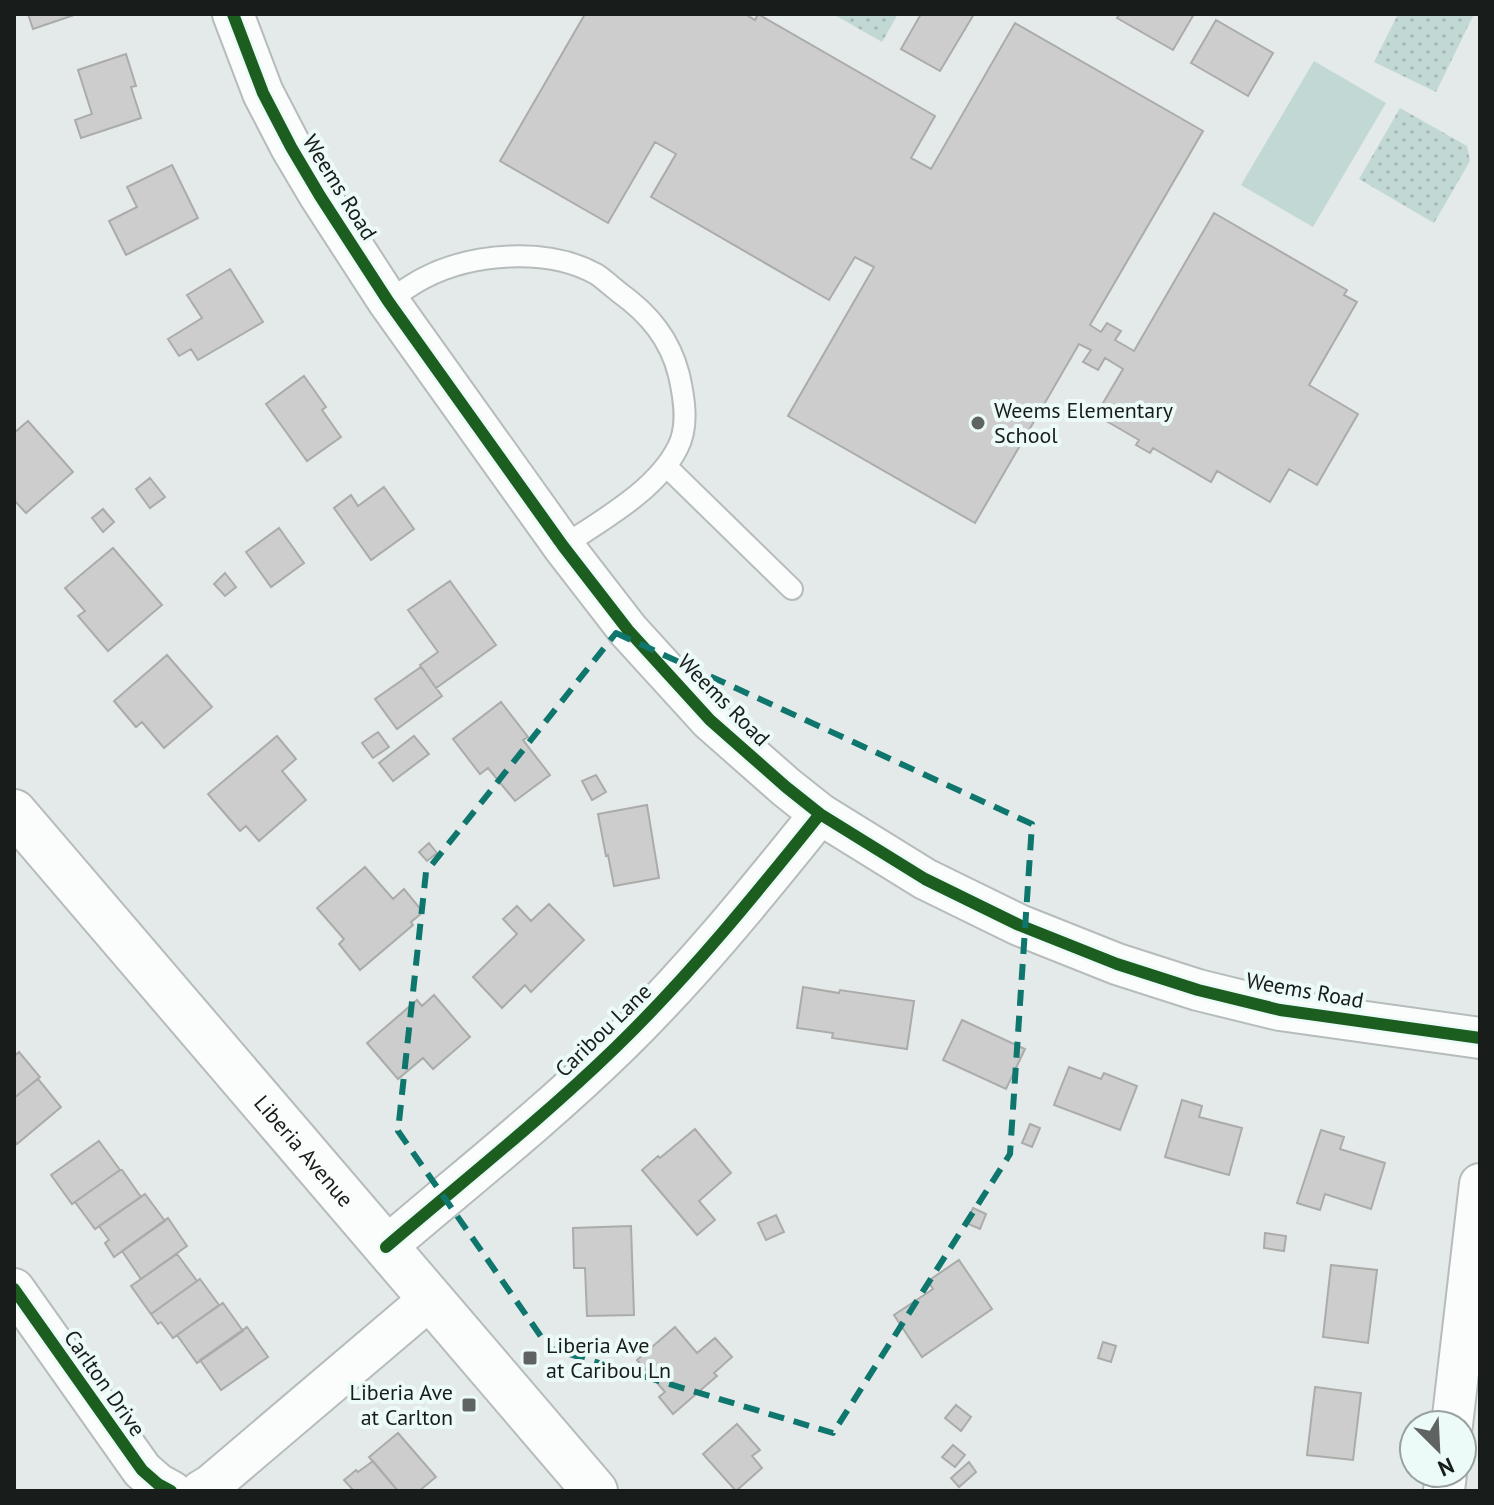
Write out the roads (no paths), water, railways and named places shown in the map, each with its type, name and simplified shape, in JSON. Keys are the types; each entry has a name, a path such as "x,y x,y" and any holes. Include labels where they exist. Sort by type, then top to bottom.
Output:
{"main road":[{"name":"Liberia Avenue","path":"14,812 595,1491"}],"street":[{"name":"Weems Road","path":"233,14 263,93 291,147 388,301 563,546 628,630 710,720 786,787 820,814 925,879 1019,925 1117,964 1198,990 1280,1010 1480,1038"},
{"name":"Caribou Lane","path":"386,1247 559,1100 615,1048 740,914 820,814"},
{"path":"1454,1409 1480,1184"},
{"path":"201,1491 430,1299"},
{"name":"Carlton Drive","path":"21,1314 142,1470 171,1491"}],"lane":[{"path":"388,301 425,277 467,262 510,256 545,257 595,274 647,315 665,339 682,389 684,422 679,445 666,466 631,501 563,546"},
{"path":"666,466 792,589"}],"place":[{"name":"Weems Elementary School","path":"978,423"},
{"name":"Liberia Ave at Caribou Ln","path":"530,1358"},
{"name":"Liberia Ave at Carlton","path":"469,1405"}]}
